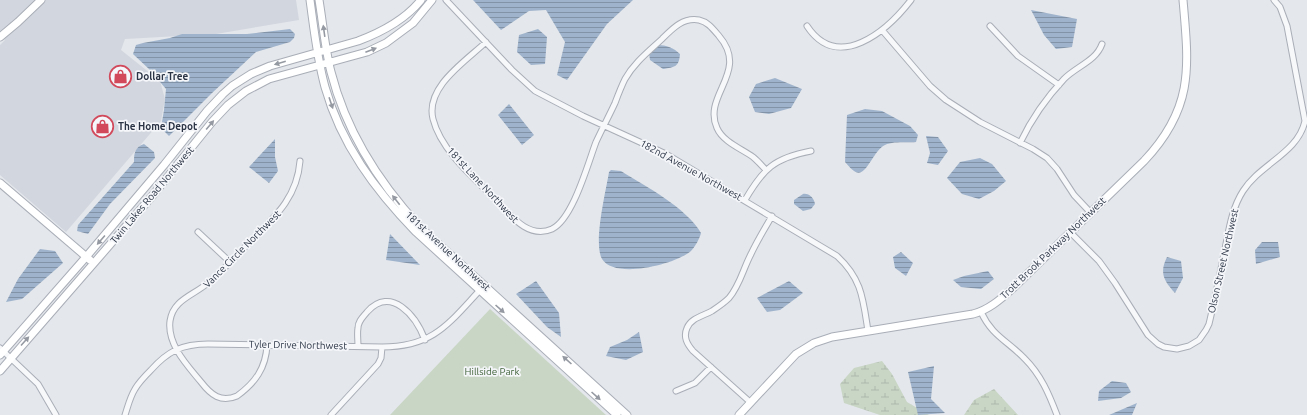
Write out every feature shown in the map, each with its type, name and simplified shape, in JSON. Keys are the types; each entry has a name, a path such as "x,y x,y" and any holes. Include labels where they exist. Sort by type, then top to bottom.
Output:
{"street":[{"path":"0,37 41,0"},
{"name":"181st Avenue Northwest","path":"310,0 320,65 326,87 338,122 349,145 365,172 395,210 416,232 627,415"},
{"name":"181st Avenue Northwest","path":"319,0 329,62 339,97 350,125 384,185 400,206 420,227 482,288 617,415"},
{"name":"Twin Lakes Road Northwest","path":"1,351 86,257 207,112 228,90 262,69 358,41 387,29 405,17 421,0"},
{"name":"Twin Lakes Road Northwest","path":"0,371 94,264 212,122 228,105 246,91 269,79 367,52 386,44 413,23 432,0"},
{"name":"182nd Avenue Northwest","path":"446,0 523,81 535,91 666,154 838,256 850,269 861,290 868,331"},
{"path":"807,26 812,33 828,44 853,46 861,43 882,30 911,0"},
{"name":"Trott Brook Parkway Northwest","path":"739,415 788,362 805,348 814,343 832,337 966,316 981,312 1000,300 1156,148 1166,134 1178,112 1186,78 1187,59 1183,0"},
{"name":"Olson Street Northwest","path":"1070,232 1099,261 1115,283 1144,330 1153,340 1164,347 1177,348 1194,344 1203,336 1209,324 1237,203 1243,191 1252,180 1296,140 1304,128 1305,121 1287,26 1282,12 1274,0"},
{"name":"181st Lane Northwest","path":"486,42 441,85 435,96 432,115 439,134 450,152 466,170 525,228 541,232 551,229 561,223 575,199 604,125 624,81 635,64 680,23 690,20 699,20 708,24 722,39 730,58 730,68 714,110 716,128 724,138 755,158 766,170"},
{"path":"990,26 1018,56 1059,85"},
{"path":"882,30 927,82 946,100 984,125 1041,153 1053,164 1074,195 1090,212"},
{"path":"1020,143 1038,112 1059,85 1070,73 1096,56 1102,44"},
{"path":"745,200 756,181 766,170 784,159 811,151"},
{"name":"Vance Circle Northwest","path":"267,345 266,360 260,374 242,393 228,399 216,397 207,390 177,349 171,333 170,319 175,309 186,296 201,289 210,282 286,204 296,182 300,161"},
{"path":"0,183 94,264"},
{"path":"750,402 688,345 685,334 686,329 693,320 710,312 723,303 734,290 751,253 772,216"},
{"path":"198,232 230,262"},
{"name":"Tyler Drive Northwest","path":"125,415 139,382 162,358 177,349 190,345 202,344 382,347 407,346 425,340 440,331 482,288"},
{"path":"358,346 359,322 373,306 382,301 395,302 403,308 414,320 425,340"},
{"path":"981,312 987,324 996,335 1017,351 1034,369 1045,387 1057,415"},
{"path":"331,415 378,364 381,358 382,347"},
{"path":"1,351 11,358 38,384 56,415"},
{"path":"676,391 695,383 711,367"}],"shaded area":[{"path":"0,0 296,0 299,20 216,34 125,39 121,50 160,81 165,99 161,121 66,232 0,175 0,45 5,40 0,35"}],"green space":[{"name":"Hillside Park","path":"490,309 606,415 390,415"},
{"path":"882,361 892,374 907,402 929,415 880,415 844,403 840,384 854,368"},
{"path":"994,389 1018,415 964,415 974,400"}],"water":[{"path":"473,0 633,0 607,24 567,80 557,75 565,42 546,10 529,11 501,30"},
{"path":"1031,10 1077,19 1072,47 1056,49 1044,35"},
{"path":"290,29 295,34 294,38 290,42 256,52 169,136 161,128 166,89 150,70 133,54 136,45 182,34 247,34"},
{"path":"538,29 547,37 545,64 531,65 517,52 519,35"},
{"path":"658,45 670,47 680,54 679,62 676,66 663,69 650,60 649,53"},
{"path":"775,78 802,89 791,108 769,114 755,112 749,97 756,84"},
{"path":"509,104 534,135 522,145 498,115"},
{"path":"865,109 882,111 910,126 918,135 916,142 885,145 877,152 866,168 858,173 845,162 847,115"},
{"path":"926,136 938,137 948,151 938,165 927,163 930,153"},
{"path":"275,139 275,157 278,171 269,183 249,167"},
{"path":"144,144 154,152 155,158 110,204 88,234 77,231 78,225 134,162 136,151"},
{"path":"980,158 992,164 1006,181 994,191 979,199 962,194 947,178 960,162"},
{"path":"611,170 621,171 665,198 695,224 701,233 691,251 673,261 646,268 619,268 609,265 602,259 599,229 609,172"},
{"path":"803,194 811,196 815,204 811,209 803,211 794,204 794,200"},
{"path":"390,234 420,265 386,260"},
{"path":"1262,242 1278,242 1280,257 1256,264 1255,250"},
{"path":"40,249 55,251 63,263 22,299 6,302 18,279"},
{"path":"901,252 913,263 906,276 895,268 893,257"},
{"path":"1167,257 1181,261 1183,278 1175,293 1168,285 1163,272"},
{"path":"988,271 994,279 981,289 961,287 953,280 964,276"},
{"path":"536,281 559,313 561,337 547,327 516,294"},
{"path":"789,281 803,293 780,310 767,312 757,298"},
{"path":"639,332 643,352 626,360 606,356 610,347 627,340"},
{"path":"934,366 931,399 945,413 918,415 908,372"},
{"path":"1112,381 1126,383 1131,392 1121,398 1098,401 1099,391"},
{"path":"1137,403 1132,415 1109,415"}],"place":[{"name":"Dollar Tree","path":"121,76"},
{"name":"The Home Depot","path":"103,126"}]}
